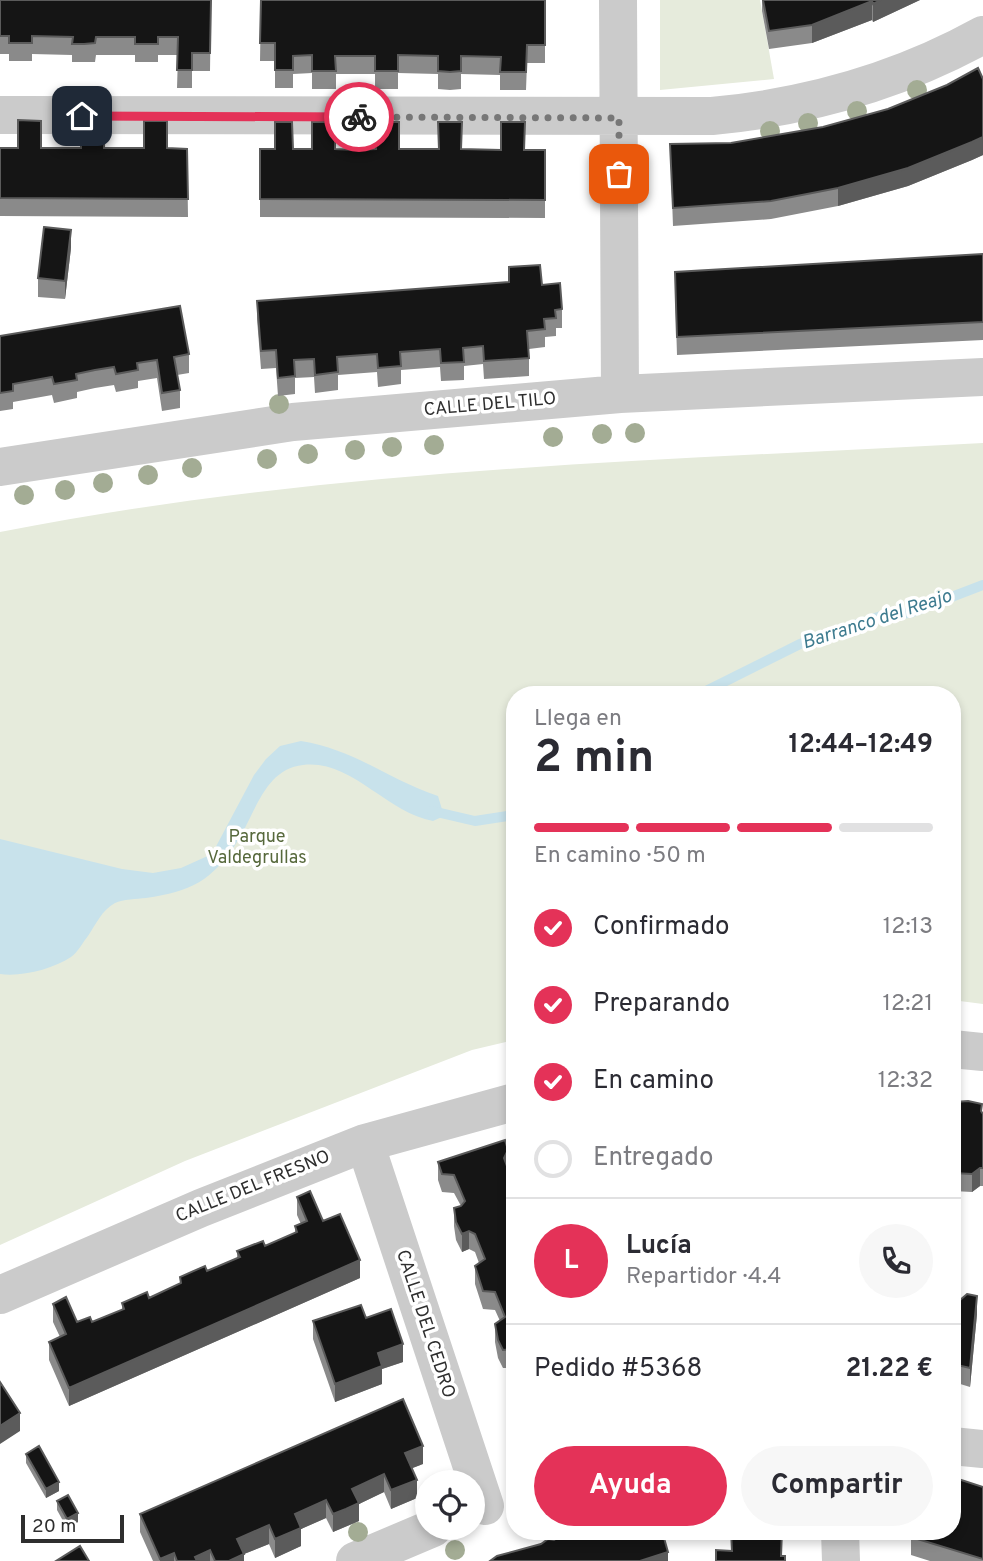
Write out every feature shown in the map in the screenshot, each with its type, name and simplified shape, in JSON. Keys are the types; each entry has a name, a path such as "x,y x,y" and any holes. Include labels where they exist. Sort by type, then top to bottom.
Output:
{"street":[{"path":"618,0 621,394"},
{"path":"0,115 619,118 712,116 797,104 905,74 983,35"},
{"name":"CALLE DEL TILO","path":"0,467 293,422 621,394 983,377"},
{"path":"961,1050 983,1052"},
{"name":"CALLE DEL FRESNO","path":"0,1295 201,1208 365,1143 506,1104"},
{"name":"CALLE DEL CEDRO","path":"365,1143 491,1504"},
{"path":"961,1447 983,1448"},
{"path":"355,1561 415,1536"},
{"path":"840,1540 841,1561"}],"green space":[{"path":"660,0 760,0 774,79 660,90"},
{"name":"Parque Valdegrullas","path":"983,443 983,1004 961,1001 961,686 506,686 506,1042 472,1050 185,1161 0,1245 0,532 244,494 367,480 613,462"}],"water":[{"path":"301,741 338,751 438,796 444,816 433,821 416,816 337,770 320,765 290,768 270,784 237,842 209,875 176,892 115,903 103,913 76,952 64,961 27,973 0,974 0,839 122,869 153,873 181,868 212,854 254,775 266,759 280,746"}],"building":[{"path":"0,0 211,0 210,53 192,53 192,70 177,70 178,37 158,37 158,44 135,44 135,37 96,37 95,43 72,44 73,37 32,36 32,43 9,43 9,36 0,36"},
{"path":"261,0 545,0 545,45 527,45 526,72 500,72 501,57 461,56 461,71 450,72 438,71 438,56 398,55 398,71 375,71 375,56 335,56 336,71 312,71 312,55 293,56 293,70 275,70 275,43 260,43"},
{"path":"763,0 881,0 873,4 872,1 812,25 769,31"},
{"path":"978,68 983,79 983,137 908,168 838,188 771,201 673,208 670,144 731,143 823,127 888,109 947,85"},
{"path":"18,120 41,121 41,148 81,148 81,121 105,121 104,148 144,148 144,121 167,121 167,148 187,149 188,199 0,198 0,148 18,148"},
{"path":"275,122 292,122 293,149 312,149 312,122 335,122 335,149 355,150 376,149 375,122 399,122 399,149 439,149 438,122 462,122 461,149 501,150 501,122 525,122 524,150 545,150 545,200 260,199 260,149 275,149"},
{"path":"44,227 71,230 65,281 38,278"},
{"path":"983,254 983,322 677,337 675,272"},
{"path":"540,265 542,285 560,283 562,309 555,310 556,318 544,319 545,329 527,331 529,358 484,361 483,346 463,348 464,362 441,363 440,349 400,352 401,366 378,368 377,354 337,357 338,372 315,375 314,359 294,360 295,376 278,378 276,350 261,351 257,301 509,282 509,267"},
{"path":"180,306 189,354 174,357 180,390 162,393 157,360 137,363 138,370 116,374 114,367 76,374 77,380 54,384 52,377 13,384 13,391 0,393 0,336"},
{"path":"961,1102 982,1104 983,1168 972,1174 961,1173"},
{"path":"505,1140 506,1350 503,1350 498,1340 495,1324 505,1317 495,1292 483,1291 475,1266 485,1259 475,1234 469,1231 462,1234 456,1222 454,1208 465,1201 454,1175 442,1174 438,1162"},
{"path":"310,1191 323,1221 340,1214 360,1260 69,1388 49,1342 66,1334 53,1304 66,1297 77,1322 90,1317 92,1322 124,1309 122,1303 147,1292 149,1298 181,1283 180,1277 205,1266 207,1271 240,1257 237,1251 263,1241 265,1246 297,1232 295,1226 307,1221 297,1197"},
{"path":"967,1294 977,1296 970,1368 961,1366 961,1299"},
{"path":"361,1305 366,1318 391,1309 403,1344 378,1353 382,1366 335,1384 313,1321"},
{"path":"0,1382 20,1413 0,1426"},
{"path":"403,1399 423,1446 405,1453 415,1481 391,1490 384,1474 352,1489 359,1503 346,1509 333,1514 326,1500 295,1514 301,1528 275,1539 269,1525 237,1539 244,1554 229,1561 215,1561 210,1550 195,1557 197,1561 177,1561 174,1553 160,1559 140,1514"},
{"path":"39,1446 59,1482 46,1489 26,1454"},
{"path":"961,1480 983,1487 983,1559 921,1540 961,1540"},
{"path":"68,1495 78,1513 67,1519 57,1501"},
{"path":"547,1540 665,1540 668,1552 640,1561 490,1561 497,1556"},
{"path":"731,1540 782,1540 781,1556 785,1556 785,1561 716,1561 716,1550 732,1551"},
{"path":"80,1546 89,1561 56,1561"}],"waterway":[{"name":"Barranco del Reajo","path":"716,686 800,644 884,615 910,613 983,585"},
{"name":"Barranco del Reajo","path":"432,811 475,821 506,816"}],"way so far":[{"path":"359,117 619,118 619,174"}],"route":[{"path":"82,116 359,117"}]}
